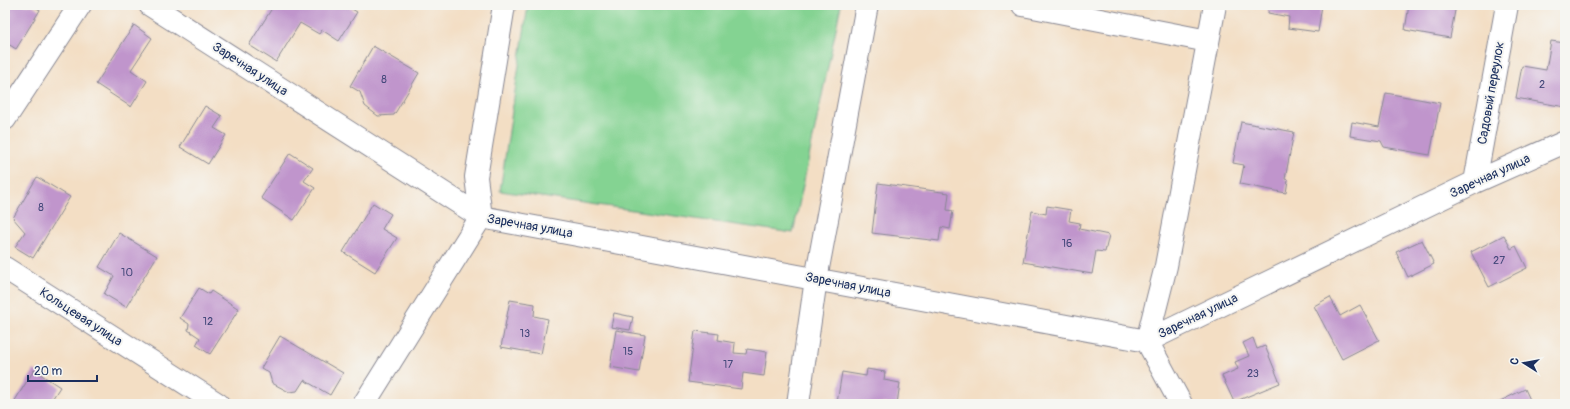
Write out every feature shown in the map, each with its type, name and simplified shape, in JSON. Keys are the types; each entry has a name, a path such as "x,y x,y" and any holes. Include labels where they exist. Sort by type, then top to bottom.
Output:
{"street":[{"path":"5,119 80,5"},
{"name":"Заречная улица","path":"150,5 481,217 1147,341 1475,182 1565,142"},
{"path":"364,404 481,217 476,176 504,5"},
{"path":"798,404 816,279 868,5"},
{"path":"1023,5 1208,41"},
{"path":"1180,404 1147,341 1166,266 1215,5"},
{"name":"Садовый переулок","path":"1475,182 1507,5"},
{"name":"Кольцевая улица","path":"5,268 218,404"}],"green space":[{"path":"528,5 841,5 793,233 500,191"}],"building":[{"path":"5,5 31,5 40,10 16,49 5,42"},
{"path":"274,5 285,5 288,7 289,5 345,5 357,12 339,41 322,30 319,34 300,23 276,62 249,45"},
{"path":"1269,5 1322,5 1318,32 1288,28 1289,17 1268,13"},
{"path":"1409,5 1456,5 1450,38 1405,30"},
{"path":"134,25 152,38 131,70 147,81 131,107 96,84"},
{"path":"1551,41 1565,43 1565,107 1516,98 1522,66 1546,70"},
{"path":"373,46 419,73 394,115 378,116 365,106 360,92 350,86"},
{"path":"1386,93 1440,103 1430,155 1384,147 1381,141 1350,136 1352,122 1379,127"},
{"path":"205,106 222,116 214,128 226,135 208,164 180,147"},
{"path":"1241,122 1294,132 1285,179 1288,180 1286,193 1240,184 1244,165 1233,163"},
{"path":"290,153 313,168 304,181 315,188 294,220 261,198"},
{"path":"37,177 70,197 33,258 15,247 25,232 13,218"},
{"path":"878,183 949,193 947,210 953,211 950,229 941,227 939,241 872,233"},
{"path":"373,203 391,214 382,229 397,238 375,272 343,252"},
{"path":"1047,206 1071,210 1069,221 1080,223 1079,229 1109,235 1105,252 1096,251 1092,274 1023,262 1032,211 1046,214"},
{"path":"119,233 157,256 126,307 104,294 114,276 99,267"},
{"path":"1504,235 1511,249 1516,246 1527,268 1489,287 1471,252"},
{"path":"1422,240 1434,264 1408,277 1396,252"},
{"path":"199,288 209,294 211,291 239,309 210,354 196,345 200,338 188,330 189,324 180,318"},
{"path":"1330,297 1340,316 1360,305 1379,340 1342,359 1314,306"},
{"path":"510,300 535,304 534,316 548,319 541,354 501,347"},
{"path":"614,313 633,317 630,330 611,327"},
{"path":"616,330 645,335 639,372 610,367"},
{"path":"695,331 719,334 718,340 735,343 734,353 746,354 747,349 767,352 764,376 743,373 741,389 688,382"},
{"path":"280,336 343,373 330,395 304,380 297,391 289,392 272,383 269,373 261,368"},
{"path":"1253,338 1257,349 1265,346 1280,383 1234,402 1222,376 1238,369 1235,362 1249,356 1243,343"},
{"path":"867,369 885,372 884,380 900,383 897,404 837,403 842,372 866,376"},
{"path":"34,370 60,387 49,404 17,404 14,402"},
{"path":"1525,389 1532,404 1494,404"},
{"path":"523,401 537,403 537,404 522,404"},
{"path":"1005,402 1015,403 1005,404"}]}
